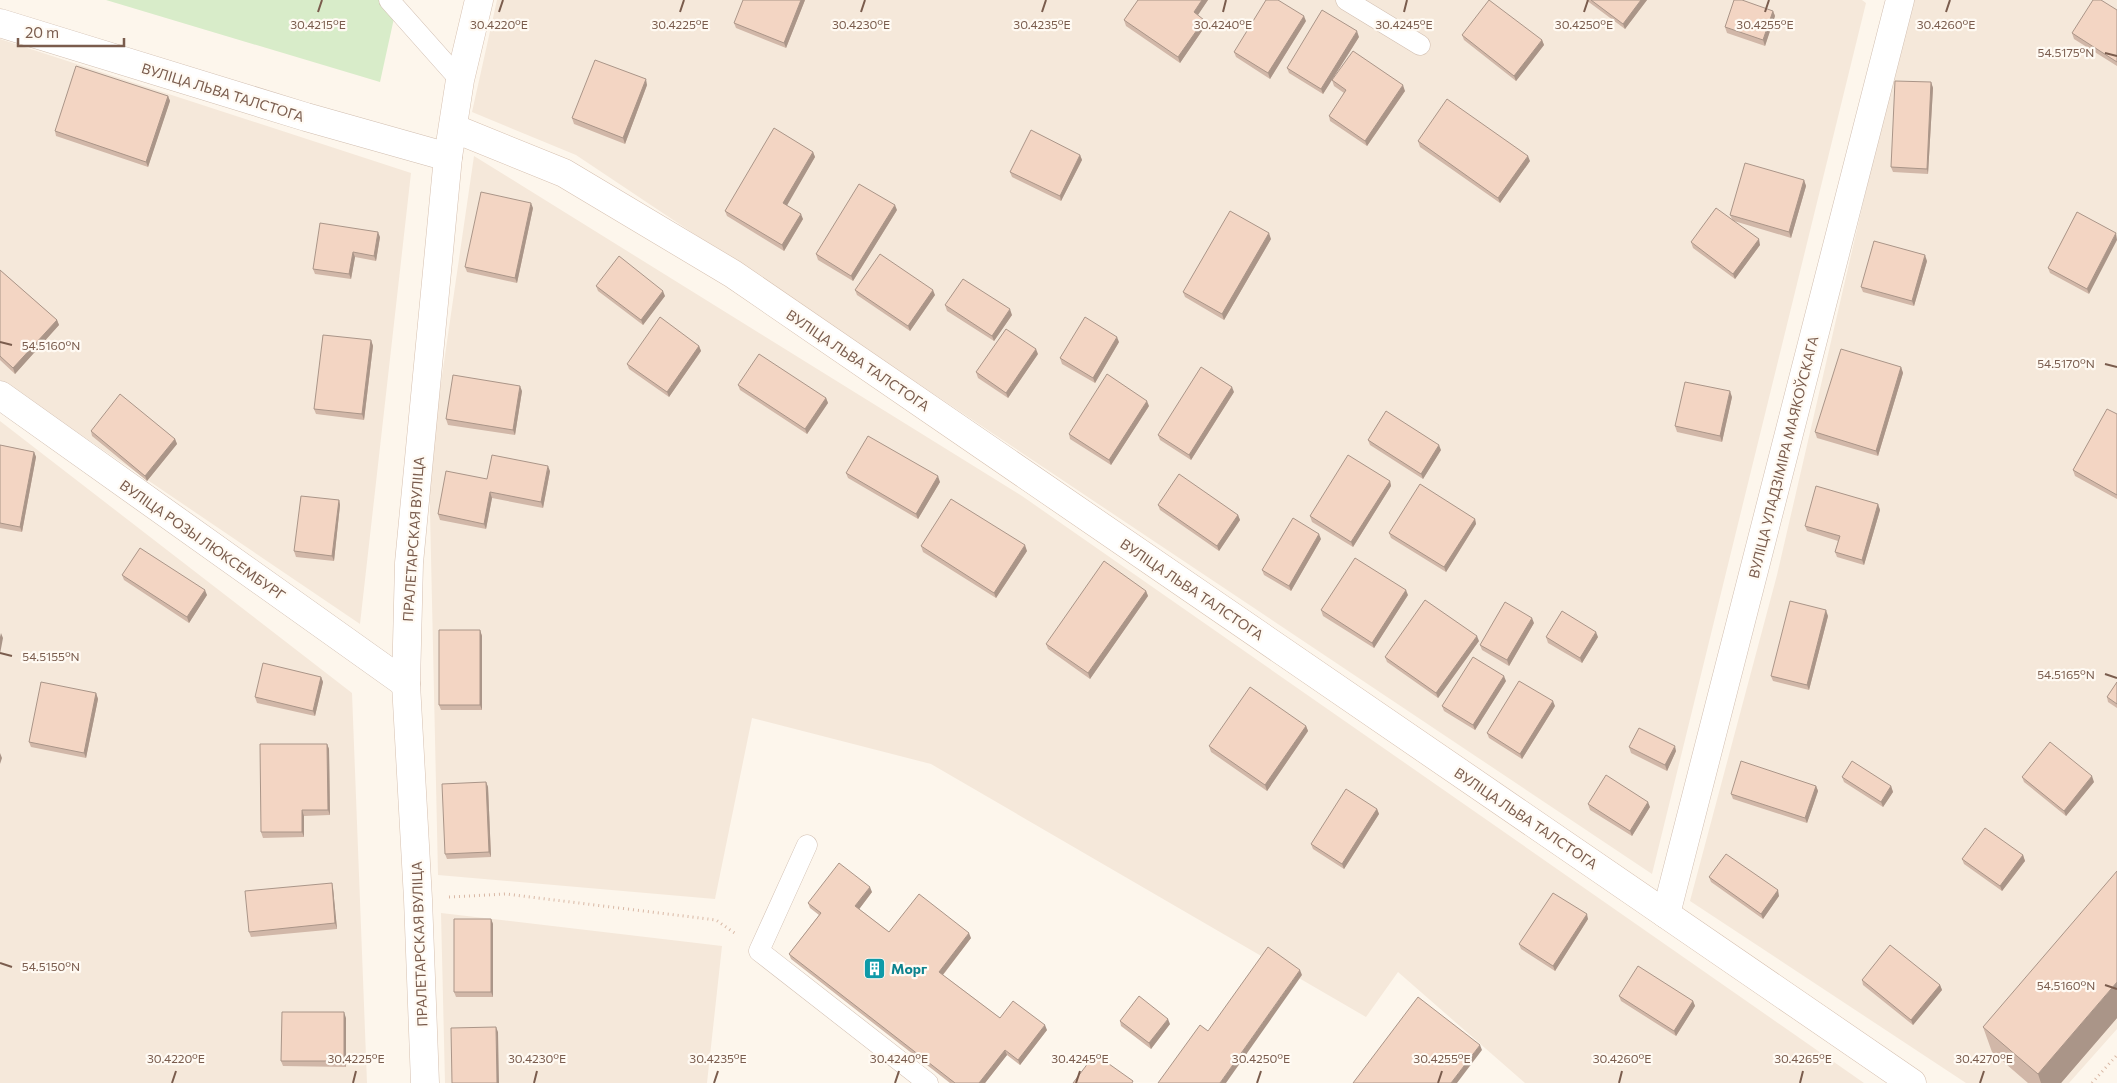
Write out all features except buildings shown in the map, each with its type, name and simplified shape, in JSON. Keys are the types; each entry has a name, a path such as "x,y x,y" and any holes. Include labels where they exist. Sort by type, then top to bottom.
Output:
{"street":[{"name":"ПРАЛЕТАРСКАЯ ВУЛІЦА","path":"425,1083 418,898 406,684 409,562 448,157 460,80 479,0"},
{"name":"ВУЛІЦА УЛАДЗІМІРА МАЯКОЎСКАГА","path":"1666,914 1898,1"},
{"name":"ВУЛІЦА ЛЬВА ТАЛСТОГА","path":"0,23 306,118 448,157"},
{"name":"ВУЛІЦА ЛЬВА ТАЛСТОГА","path":"453,128 564,174 733,274 1912,1083"},
{"name":"ВУЛІЦА РОЗЫ ЛЮКСЕМБУРГ","path":"0,395 406,684"}],"lane":[{"path":"389,0 460,80"},
{"path":"1346,0 1420,45"},
{"path":"807,845 759,951 928,1083"}],"path":[{"path":"418,898 506,894 716,920 759,951"},
{"path":"2092,1083 2117,1055"}],"shaded area":[{"path":"497,0 1862,0 1866,3 1652,874 576,155 472,112"},
{"path":"1910,0 2117,0 2117,1029 2069,1083 1966,1083 1690,901 1777,575"},
{"path":"0,39 411,173 360,624 0,380"},
{"path":"474,156 1022,496 1864,1083 1525,1083 1398,972 1366,1017 931,764 752,718 715,899 438,875 429,465"},
{"path":"0,421 352,693 367,1083 0,1083"},
{"path":"441,913 722,946 707,1083 445,1083"}],"green space":[{"path":"106,0 398,0 380,82"}],"place":[{"name":"Морг","path":"875,968"}]}
